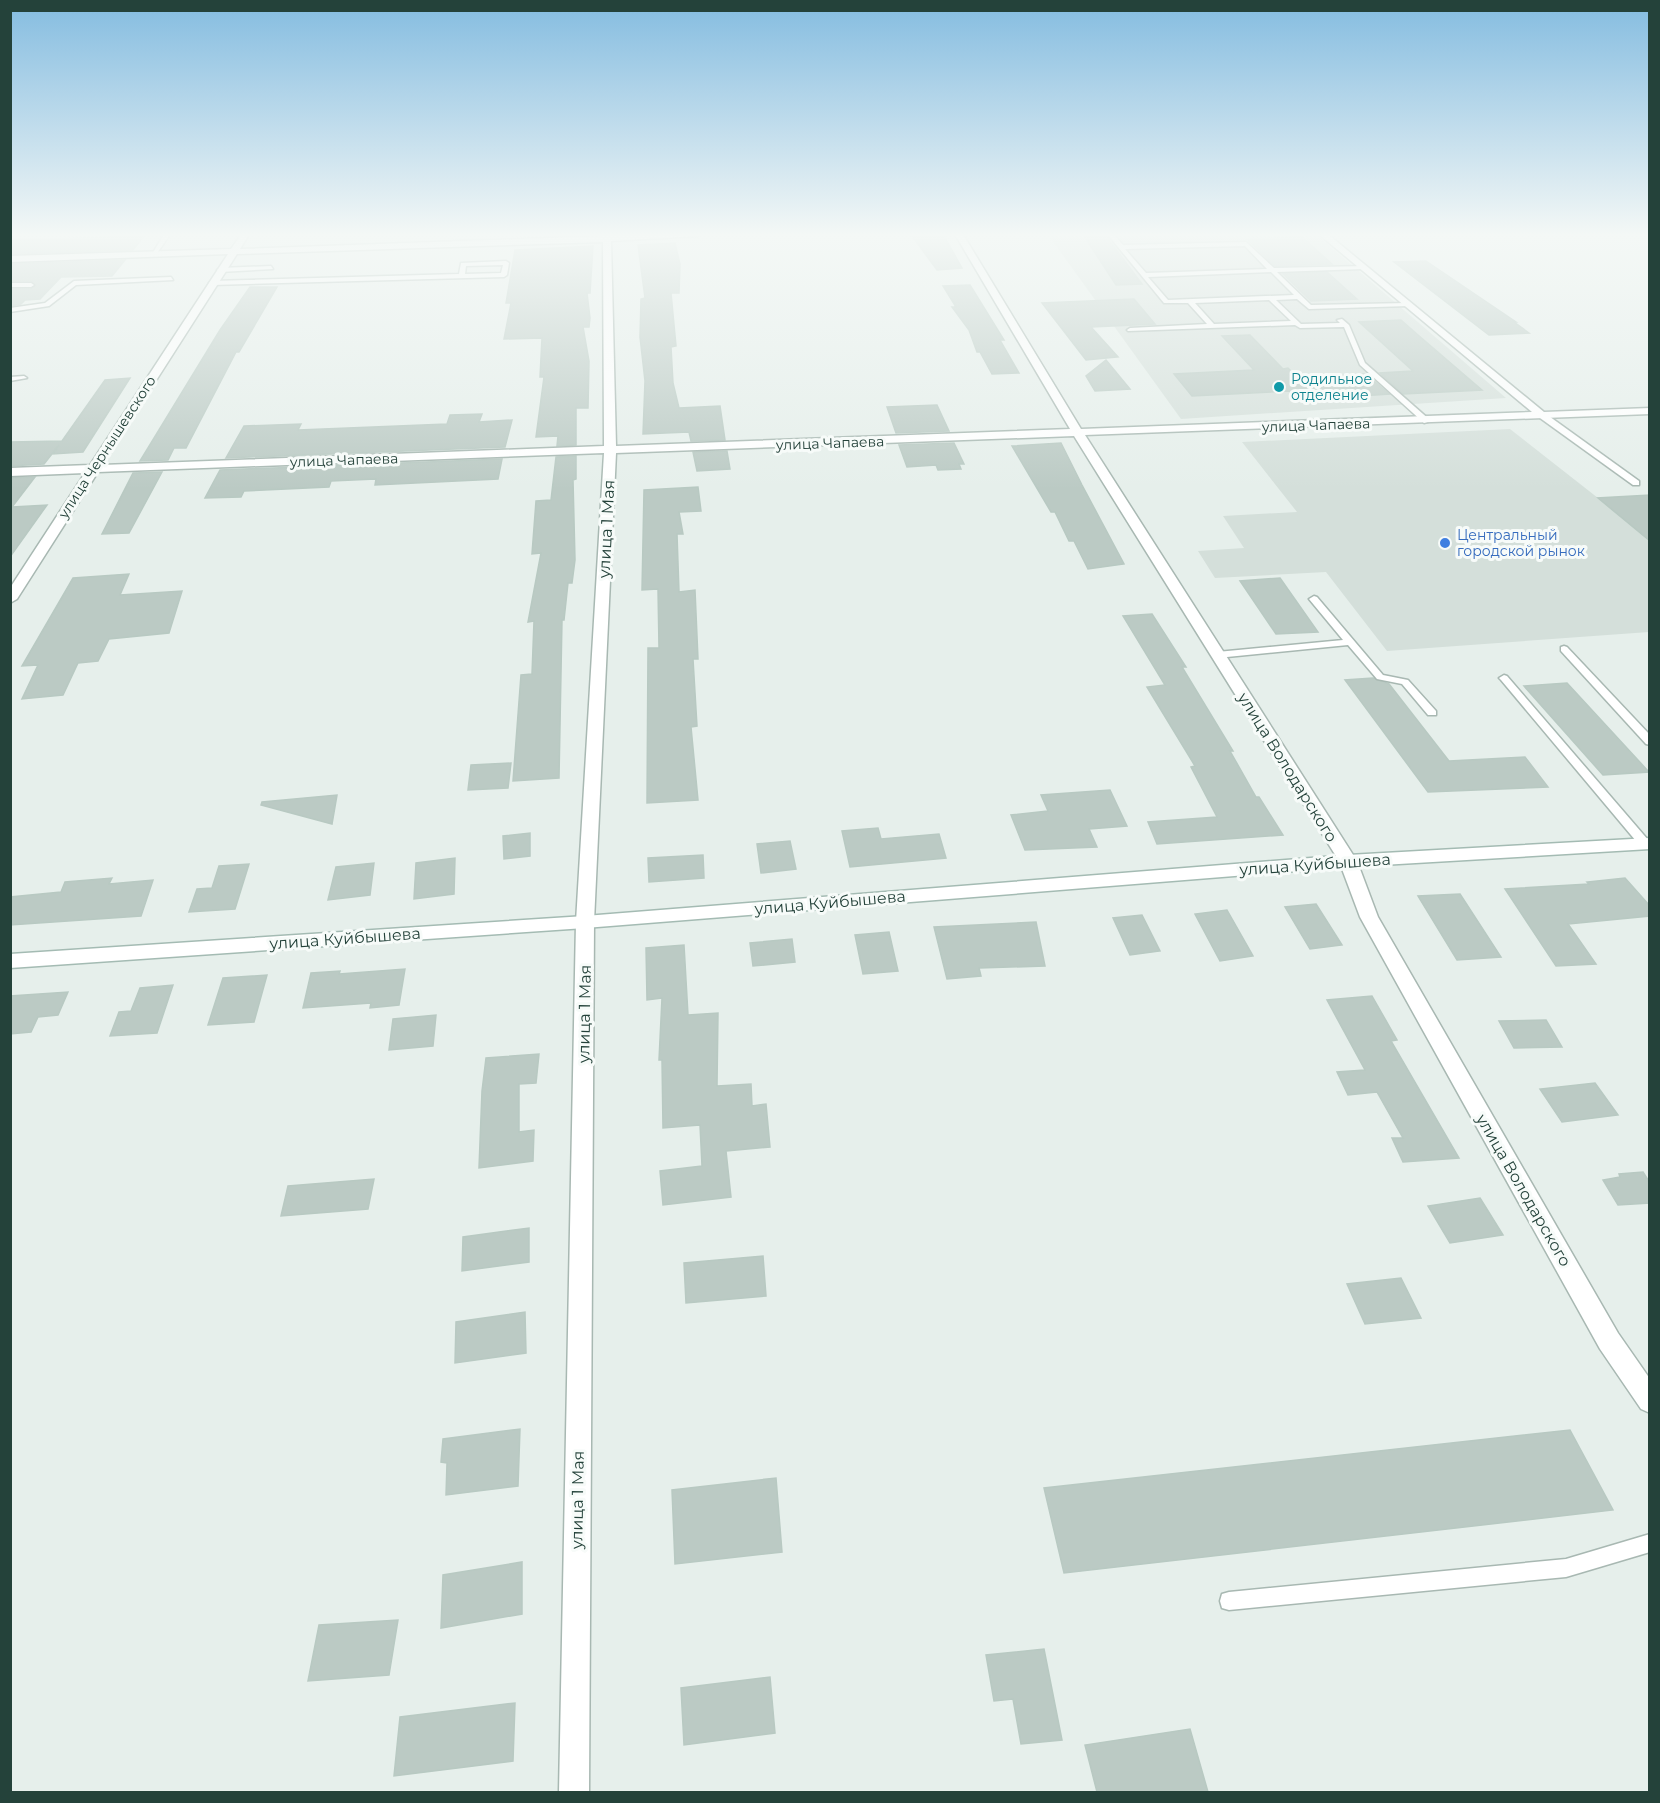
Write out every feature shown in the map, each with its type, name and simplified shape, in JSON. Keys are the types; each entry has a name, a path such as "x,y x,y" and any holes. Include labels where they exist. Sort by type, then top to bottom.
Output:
{"street":[{"name":"улица Чернышевского","path":"10,599 189,320"},
{"name":"улица 1 Мая","path":"574,1792 585,922 610,451 608,320"},
{"name":"улица Володарского","path":"1010,320 1078,434 1348,861 1369,917 1609,1341 1650,1401"},
{"path":"1426,320 1543,416"},
{"name":"улица Чапаева","path":"10,472 1650,411"},
{"name":"улица Куйбышева","path":"10,961 585,922 1348,861 1647,844"}],"lane":[{"path":"1207,320 1212,326"},
{"path":"1293,320 1300,326 1346,325"},
{"path":"1341,320 1346,325 1362,364 1427,421"},
{"path":"1130,330 1296,323"},
{"path":"10,379 24,378"},
{"path":"1543,416 1636,483"},
{"path":"1314,599 1380,677 1405,682 1432,714"},
{"path":"1217,655 1350,642"},
{"path":"1564,649 1650,742"},
{"path":"1504,678 1647,844"},
{"path":"1229,1601 1566,1568 1650,1543"}],"shaded area":[{"path":"1110,320 1416,320 1506,398 1181,419"},
{"name":"Центральный городской рынок","path":"1510,429 1649,538 1649,632 1387,651 1326,572 1215,578 1198,551 1244,548 1223,516 1297,512 1242,442"}],"building":[{"path":"227,320 258,320 239,352 236,352 186,448 174,448 168,460 140,461"},
{"path":"508,320 590,320 589,327 583,327 589,361 588,408 576,408 576,445 557,446 558,436 536,437 544,377 540,377 542,338 504,339"},
{"path":"640,320 674,320 676,346 671,347 673,383 679,408 720,406 725,440 691,441 689,432 643,434 645,381"},
{"path":"962,320 992,320 1004,340 1000,340 1019,373 992,374 980,352 977,352 969,330"},
{"path":"1055,320 1152,320 1155,324 1091,327 1118,357 1086,360"},
{"path":"1401,320 1482,390 1403,394 1380,373 1413,371 1359,322"},
{"path":"1470,320 1513,320 1529,333 1489,335"},
{"name":"Родильное отделение","path":"1250,335 1283,369 1288,368 1297,377 1366,374 1389,394 1297,400 1289,391 1192,396 1174,374 1254,370 1222,336"},
{"path":"1106,360 1130,389 1095,391 1086,376"},
{"path":"130,378 83,452 53,454 59,445 44,464 10,466 10,442 62,441 105,380"},
{"path":"937,405 949,431 896,433 887,407"},
{"path":"482,414 479,422 512,420 505,447 226,458 244,426 301,424 298,430 447,424 450,415"},
{"path":"954,443 964,464 959,464 961,469 938,470 936,465 907,467 899,445"},
{"path":"1061,443 1124,564 1088,569 1074,541 1069,541 1055,512 1051,512 1012,446"},
{"path":"727,451 730,469 697,471 693,452"},
{"path":"576,456 576,479 573,480 575,560 572,583 568,583 564,620 562,620 559,778 513,781 521,675 532,674 534,621 528,622 541,553 532,554 536,501 551,500 556,457"},
{"path":"502,459 498,479 375,485 376,479 331,481 329,487 244,491 241,497 205,498 220,470"},
{"path":"162,472 129,533 102,534 133,473"},
{"path":"35,477 12,507 47,505 10,557 10,478"},
{"path":"698,487 701,511 679,512 683,534 677,534 679,592 695,590 698,659 693,659 697,726 691,727 698,800 647,803 648,648 659,648 658,589 642,590 644,490"},
{"path":"1650,495 1650,541 1598,498"},
{"path":"129,574 120,595 182,591 169,633 109,639 98,661 78,663 63,695 22,699 38,665 22,666 73,578"},
{"path":"1280,578 1318,632 1276,634 1240,581"},
{"path":"1152,614 1186,667 1182,667 1233,751 1230,751 1256,797 1259,797 1283,835 1157,844 1148,822 1217,817 1191,767 1195,766 1147,687 1165,685 1123,616"},
{"path":"1373,678 1389,684 1449,761 1525,757 1548,787 1428,792 1345,680"},
{"path":"1567,683 1649,772 1603,775 1524,686"},
{"path":"511,763 508,788 468,790 471,765"},
{"path":"1110,790 1127,826 1089,829 1097,847 1025,850 1011,815 1048,811 1041,795"},
{"path":"337,795 332,824 261,805 262,802"},
{"path":"878,828 881,839 939,834 946,858 850,867 842,831"},
{"path":"530,833 530,856 504,859 503,836"},
{"path":"790,841 796,869 761,873 757,844"},
{"path":"703,855 704,878 649,882 648,858"},
{"path":"455,858 454,894 414,899 416,863"},
{"path":"374,863 370,895 328,900 336,867"},
{"path":"249,864 235,909 189,912 197,889 212,888 219,866"},
{"path":"112,878 109,884 153,880 141,916 10,925 10,897 61,892 65,882"},
{"path":"1625,878 1650,906 1650,916 1568,924 1596,964 1556,966 1505,889 1589,884 1587,882"},
{"path":"1460,894 1501,957 1457,960 1418,896"},
{"path":"1316,904 1342,945 1310,949 1285,907"},
{"path":"1227,910 1253,956 1220,961 1195,914"},
{"path":"1142,915 1160,951 1130,955 1113,918"},
{"path":"1036,922 1045,966 979,968 981,976 947,979 934,927"},
{"path":"889,932 898,971 863,974 855,935"},
{"path":"792,939 795,962 753,966 750,943"},
{"path":"684,945 688,1015 718,1013 717,1086 751,1084 752,1106 766,1104 770,1147 726,1151 731,1197 663,1205 660,1171 702,1166 700,1125 663,1128 662,1060 659,1060 662,998 647,1000 646,948"},
{"path":"405,969 399,1005 370,1008 371,1003 303,1008 311,973 340,971 339,974"},
{"path":"267,975 254,1022 208,1025 223,978"},
{"path":"173,985 157,1033 110,1036 119,1012 131,1011 140,988"},
{"path":"68,992 58,1015 38,1017 31,1032 10,1034 10,996"},
{"path":"1372,996 1397,1040 1391,1041 1459,1158 1403,1162 1392,1138 1403,1138 1377,1092 1348,1095 1337,1072 1365,1070 1327,1000"},
{"path":"436,1015 433,1046 389,1050 393,1019"},
{"path":"1546,1020 1562,1047 1514,1048 1499,1021"},
{"path":"539,1054 536,1083 519,1084 519,1132 534,1130 533,1161 479,1168 482,1091 486,1058"},
{"path":"1595,1083 1618,1115 1562,1122 1540,1089"},
{"path":"1643,1172 1650,1183 1650,1203 1618,1205 1603,1180 1620,1177 1619,1174"},
{"path":"374,1179 368,1209 281,1216 288,1186"},
{"path":"1480,1198 1503,1235 1450,1243 1428,1206"},
{"path":"529,1228 529,1262 462,1271 463,1237"},
{"path":"763,1256 766,1296 686,1303 684,1263"},
{"path":"1401,1278 1421,1318 1365,1324 1347,1284"},
{"path":"525,1312 526,1353 455,1363 456,1322"},
{"path":"520,1429 518,1486 446,1495 447,1463 441,1462 443,1439"},
{"path":"1570,1430 1613,1510 1064,1573 1044,1488"},
{"path":"776,1478 782,1552 675,1564 672,1490"},
{"path":"522,1562 522,1614 441,1628 443,1575"},
{"path":"398,1620 389,1675 308,1681 319,1625"},
{"path":"1044,1649 1062,1740 1021,1744 1013,1699 994,1701 986,1655"},
{"path":"770,1677 775,1733 684,1745 681,1688"},
{"path":"515,1703 513,1761 394,1776 400,1717"},
{"path":"1190,1729 1208,1792 1097,1792 1085,1745"}],"place":[{"name":"Родильное отделение","path":"1279,387"},
{"name":"Центральный городской рынок","path":"1445,543"}]}
